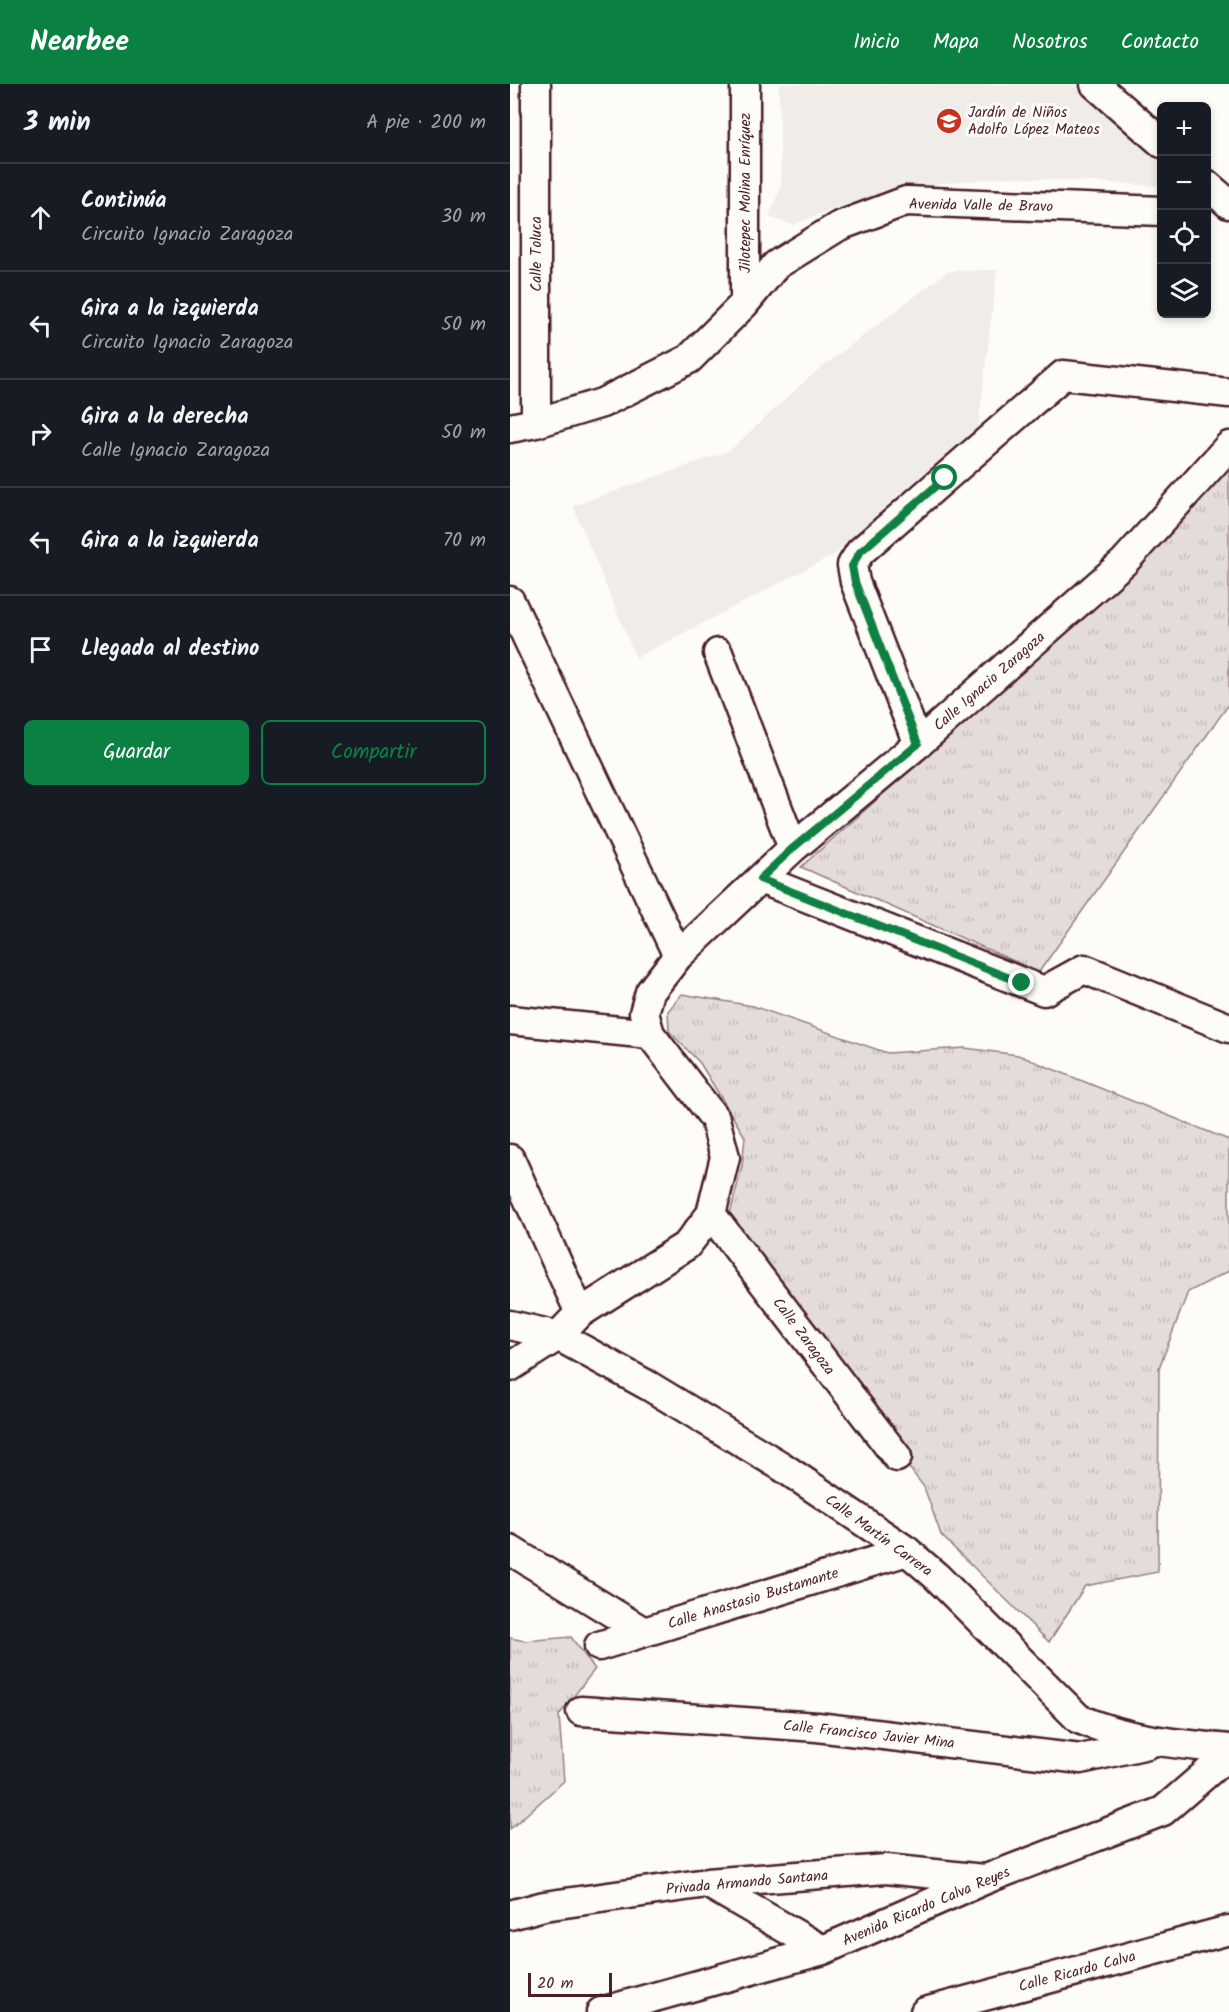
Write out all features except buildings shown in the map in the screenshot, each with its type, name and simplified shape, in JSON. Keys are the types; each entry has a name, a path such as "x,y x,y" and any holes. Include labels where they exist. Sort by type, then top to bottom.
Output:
{"street":[{"name":"Calle Toluca","path":"523,425 536,84"},
{"name":"Jilotepec Molina Enríquez","path":"745,84 745,303"},
{"path":"1095,84 1157,140"},
{"path":"1211,188 1229,204"},
{"name":"Avenida Valle de Bravo","path":"523,425 602,403 689,358 745,303 776,265 839,226 906,201 1157,212"},
{"path":"1211,214 1229,215"},
{"path":"918,744 855,582 852,566 860,552 1063,375 1229,393"},
{"name":"Calle Ignacio Zaragoza","path":"650,1034 644,1014 650,992 678,956 793,848 918,744 1124,562 1229,446"},
{"path":"510,601 678,956"},
{"path":"718,653 793,848"},
{"path":"760,879 1044,992 1084,969 1229,1028"},
{"path":"510,1020 650,1034 715,1119 725,1157 711,1214 687,1245 580,1312 558,1336 510,1367"},
{"path":"511,1166 580,1312"},
{"name":"Calle Zaragoza","path":"711,1214 897,1457"},
{"name":"Calle Martín Carrera","path":"510,1325 558,1336 649,1386 771,1460 907,1551 936,1576 1079,1719 1109,1732 1156,1742 1229,1749"},
{"path":"510,1550 644,1632"},
{"name":"Calle Anastasio Bustamante","path":"599,1646 907,1551"},
{"name":"Calle Francisco Javier Mina","path":"581,1711 817,1727 1082,1758 1156,1742"},
{"name":"Avenida Ricardo Calva Reyes","path":"601,2012 823,1950 986,1879 1163,1811 1229,1754"},
{"name":"Privada Armando Santana","path":"510,1915 544,1906 707,1883 886,1869 986,1879"},
{"path":"707,1883 823,1950"},
{"name":"Calle Ricardo Calva","path":"924,2012 1229,1930"}],"shaded area":[{"name":"Jardín de Niños Adolfo López Mateos","path":"779,84 1076,84 1157,154 1157,186 1007,177 904,187 832,209 793,225 769,217 781,187"},
{"path":"997,270 978,429 890,502 835,554 636,658 573,506 729,451 813,374 948,271"}],"green space":[{"path":"1229,464 1229,704 1039,972 801,867 1134,571"},
{"path":"682,994 753,1006 887,1053 965,1048 1018,1055 1229,1140 1229,1271 1188,1292 1159,1368 1158,1572 1085,1586 1049,1642 941,1535 924,1487 726,1230 742,1166 745,1137 700,1063 669,1031 668,1011"},
{"path":"571,1637 595,1669 559,1715 564,1781 510,1829 510,1638 525,1641"}],"place":[{"name":"Jardín de Niños Adolfo López Mateos","path":"949,121"}],"route":[{"path":"945,478 860,552 852,566 855,582 918,744 793,848 760,879 1022,983"}]}
